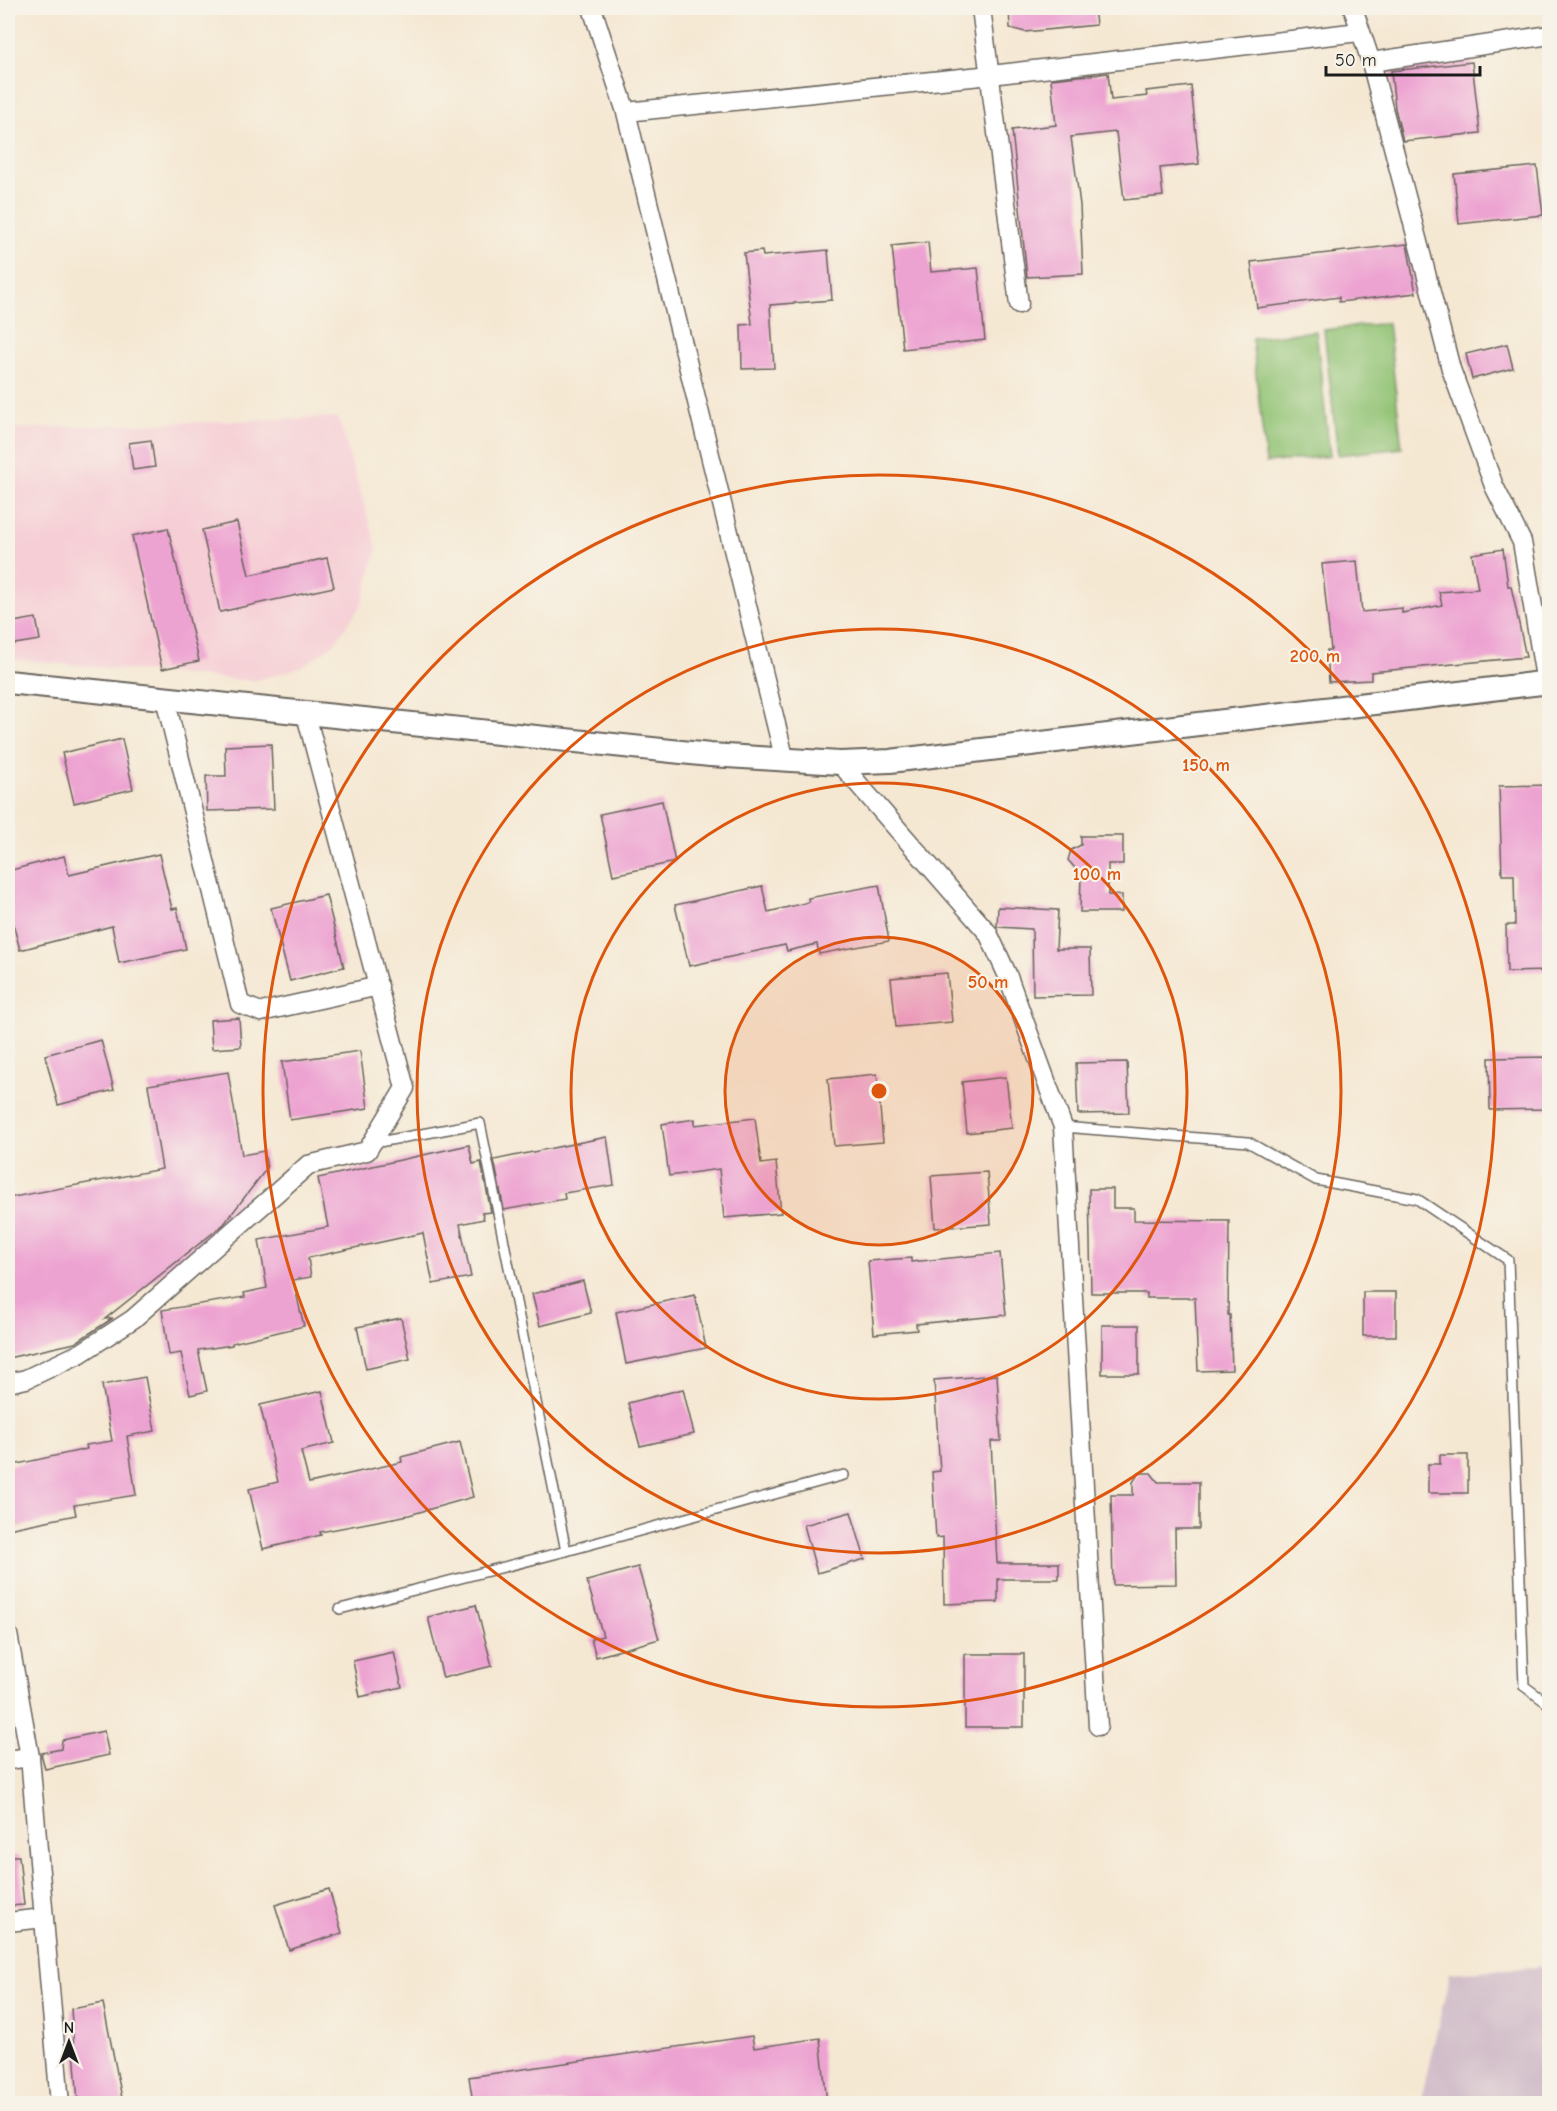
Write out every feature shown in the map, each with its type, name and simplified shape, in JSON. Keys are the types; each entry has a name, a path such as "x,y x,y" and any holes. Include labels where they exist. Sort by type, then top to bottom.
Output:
{"street":[{"path":"592,8 626,112 785,761"},
{"path":"981,8 1019,304"},
{"path":"8,682 785,761 840,763 890,761 1548,683 1522,542 1494,486 1451,369 1371,62 1359,32 1353,8"},
{"path":"626,112 991,75 1359,32"},
{"path":"1371,62 1550,34"},
{"path":"165,698 240,1004 261,1012 379,986"},
{"path":"8,1383 26,1379 81,1353 133,1319 309,1166 367,1151 405,1088 305,711"},
{"path":"840,763 988,933 1007,974 1063,1127 1098,1726"},
{"path":"8,1634 30,1757 60,2103"},
{"path":"8,1760 30,1757"},
{"path":"8,1922 44,1918"}],"lane":[{"path":"371,1143 480,1123 566,1551"},
{"path":"1063,1127 1248,1142 1316,1180 1417,1199 1508,1260 1524,1686 1550,1705"},
{"path":"340,1609 566,1551 844,1475"}],"shaded area":[{"path":"338,417 377,548 362,604 334,644 302,667 254,681 8,659 8,429"},
{"path":"1549,1966 1549,2103 1420,2103 1450,1973"}],"green space":[{"path":"1388,323 1402,448 1338,455 1324,330"},
{"path":"1316,331 1330,456 1266,463 1252,338"}],"building":[{"path":"1009,8 1094,8 1096,25 1025,32 1010,28"},
{"path":"1472,62 1480,133 1403,141 1395,108 1391,71"},
{"path":"1108,73 1111,100 1147,96 1146,91 1191,86 1199,164 1160,168 1163,196 1124,200 1116,132 1071,137 1080,205 1083,274 1027,277 1012,130 1056,125 1051,79"},
{"path":"1537,166 1543,215 1459,224 1454,174"},
{"path":"928,242 931,272 978,268 985,340 903,349 892,246"},
{"path":"1407,244 1416,293 1339,302 1339,297 1257,308 1251,262"},
{"path":"828,250 832,300 770,305 774,368 742,369 741,325 752,324 744,253 762,251 763,256"},
{"path":"1507,344 1513,368 1472,379 1466,354"},
{"path":"151,440 155,467 133,470 129,443"},
{"path":"237,522 249,575 327,558 334,587 220,612 202,530"},
{"path":"168,528 199,661 162,669 132,536"},
{"path":"1503,549 1508,586 1511,586 1526,657 1371,672 1371,680 1329,682 1327,650 1331,650 1322,564 1357,561 1362,612 1402,608 1402,613 1442,605 1439,592 1478,589 1472,554"},
{"path":"36,618 40,640 8,645 8,623"},
{"path":"122,739 133,789 74,803 62,753"},
{"path":"271,744 274,809 207,811 206,776 226,776 225,746"},
{"path":"1550,785 1550,971 1507,972 1506,925 1515,925 1514,875 1502,875 1499,786"},
{"path":"662,801 675,862 613,875 600,814"},
{"path":"1081,836 1123,836 1123,864 1108,864 1108,895 1122,895 1122,912 1080,912 1081,875 1068,860 1071,850 1081,845"},
{"path":"159,854 172,909 177,908 186,949 119,963 112,926 20,950 8,904 8,871 64,856 69,875"},
{"path":"879,885 889,941 819,954 817,944 787,951 785,945 689,966 675,905 762,886 768,912 809,902 808,898"},
{"path":"326,895 344,967 290,981 271,908"},
{"path":"998,907 1058,910 1056,949 1090,949 1091,995 1033,996 1032,929 997,927"},
{"path":"947,973 952,1022 896,1027 891,978"},
{"path":"239,1018 241,1047 212,1049 210,1020"},
{"path":"101,1040 114,1090 58,1105 45,1055"},
{"path":"360,1051 368,1108 290,1120 282,1062"},
{"path":"1550,1057 1550,1109 1490,1110 1489,1058"},
{"path":"1127,1062 1129,1113 1078,1114 1076,1063"},
{"path":"228,1072 242,1155 264,1151 267,1168 224,1224 105,1319 113,1318 75,1343 8,1358 8,1198 162,1169 148,1085"},
{"path":"877,1074 883,1142 834,1146 828,1079"},
{"path":"1006,1077 1012,1128 967,1133 962,1082"},
{"path":"755,1118 761,1164 776,1162 781,1213 724,1218 719,1169 669,1176 662,1124 695,1119 695,1125"},
{"path":"607,1137 614,1185 564,1193 565,1199 504,1210 494,1160"},
{"path":"469,1145 473,1164 481,1162 491,1212 482,1213 484,1219 460,1224 471,1277 433,1284 423,1233 308,1258 311,1277 293,1280 304,1326 232,1343 232,1345 198,1350 207,1391 190,1395 181,1353 169,1355 162,1310 245,1297 244,1293 267,1288 259,1240 328,1227 318,1178"},
{"path":"987,1172 991,1224 935,1228 931,1176"},
{"path":"1089,1189 1113,1189 1113,1208 1134,1208 1134,1220 1229,1221 1228,1315 1230,1315 1232,1370 1198,1371 1195,1298 1147,1298 1147,1293 1091,1293"},
{"path":"1000,1253 1006,1315 916,1324 917,1330 874,1334 868,1261 911,1258 911,1262"},
{"path":"583,1281 591,1313 540,1326 532,1294"},
{"path":"1363,1292 1396,1292 1396,1336 1363,1336"},
{"path":"695,1295 706,1348 626,1364 616,1312"},
{"path":"401,1318 410,1359 366,1369 357,1327"},
{"path":"1102,1325 1139,1325 1139,1374 1102,1374"},
{"path":"997,1375 1001,1441 991,1441 997,1563 1059,1563 1059,1579 998,1579 998,1602 944,1604 943,1537 936,1538 932,1472 940,1471 934,1380"},
{"path":"145,1377 155,1431 127,1436 136,1495 74,1505 76,1515 8,1529 8,1466 87,1449 86,1445 112,1441 102,1385"},
{"path":"683,1389 694,1434 640,1446 628,1403"},
{"path":"322,1391 334,1443 301,1451 309,1483 402,1462 401,1457 460,1442 473,1497 409,1515 320,1532 321,1535 263,1549 249,1489 278,1482 260,1405"},
{"path":"1440,1455 1468,1455 1468,1493 1428,1493 1428,1464 1440,1464"},
{"path":"1139,1473 1151,1473 1158,1482 1199,1482 1199,1529 1175,1529 1176,1584 1113,1585 1111,1495 1133,1495 1133,1482"},
{"path":"851,1512 865,1559 817,1573 804,1525"},
{"path":"638,1567 659,1639 596,1657 591,1639 603,1636 587,1581"},
{"path":"476,1605 492,1666 443,1678 428,1617"},
{"path":"394,1652 402,1687 360,1697 353,1661"},
{"path":"965,1654 1024,1654 1024,1727 965,1727"},
{"path":"104,1731 109,1755 45,1769 41,1753 61,1749 62,1740"},
{"path":"8,1856 19,1856 24,1905 8,1906"},
{"path":"329,1889 342,1933 289,1950 275,1905"},
{"path":"103,2003 123,2103 78,2103 71,2009"},
{"path":"752,2036 754,2048 820,2038 827,2103 473,2103 469,2077"}]}
